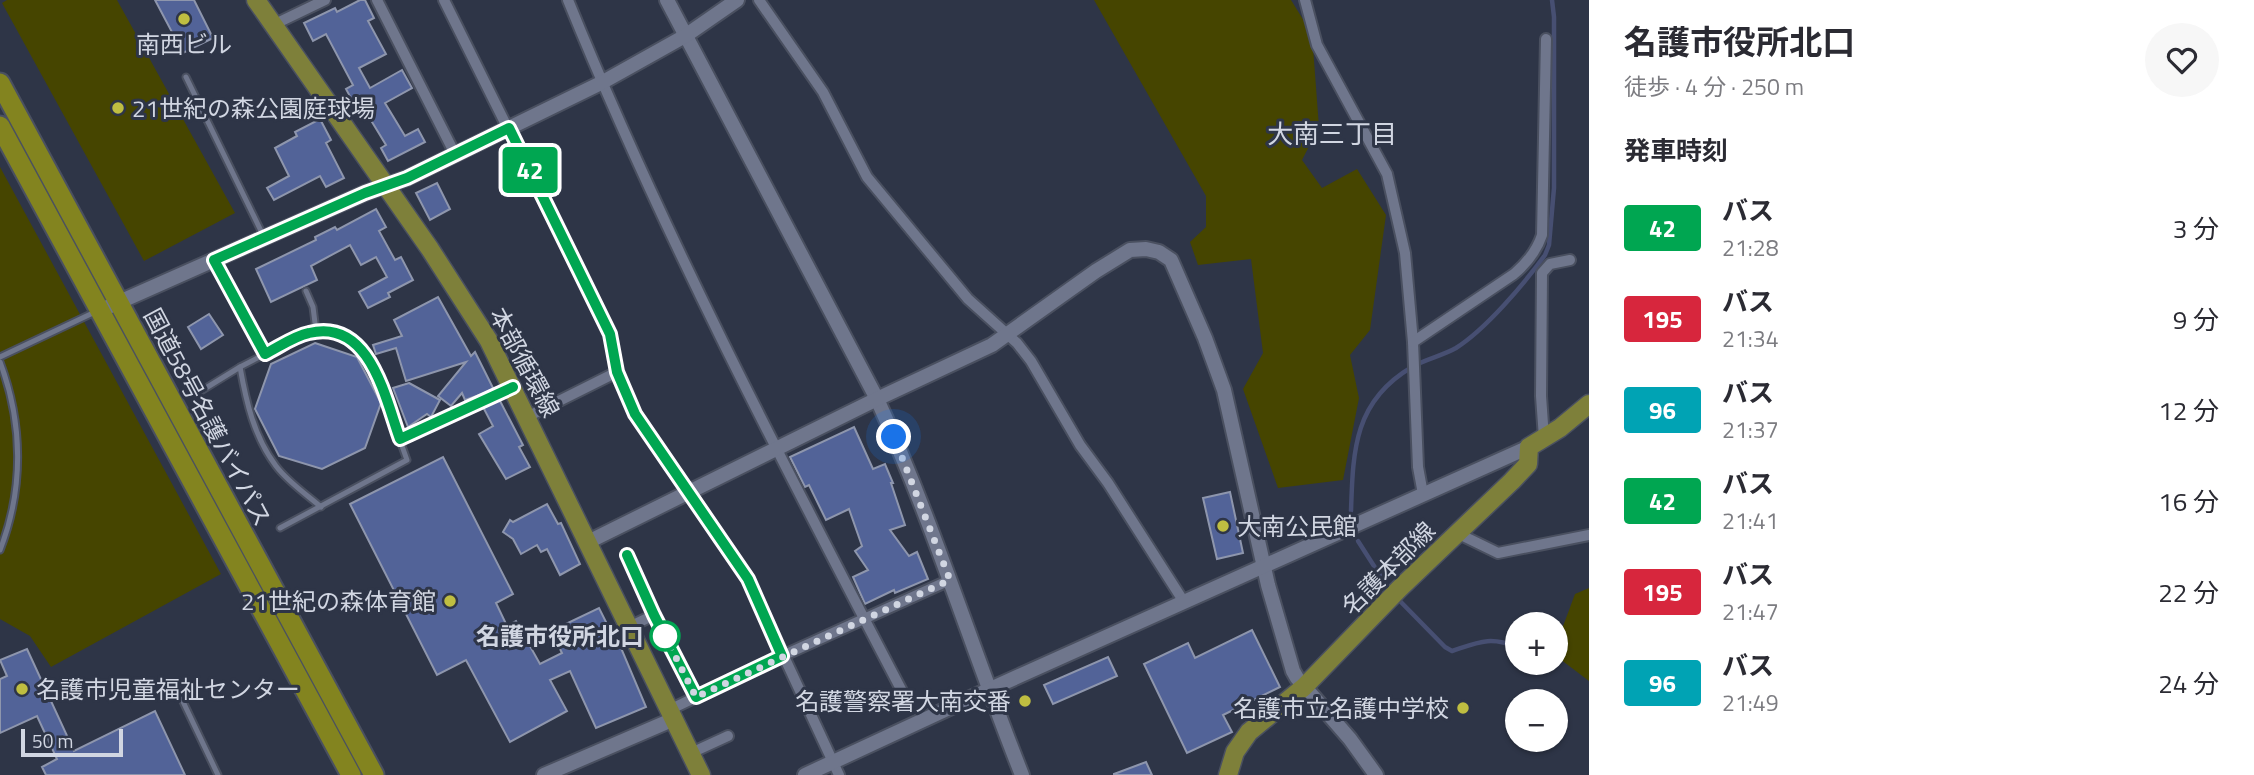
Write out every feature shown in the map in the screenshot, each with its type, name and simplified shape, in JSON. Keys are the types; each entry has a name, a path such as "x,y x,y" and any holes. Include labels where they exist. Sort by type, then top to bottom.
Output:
{"highway":[{"name":"国道58号名護バイパス","path":"0,83 374,775"},
{"name":"国道58号名護バイパス","path":"0,126 351,775"}],"main road":[{"name":"本部循環線","path":"256,0 454,285 489,341 701,775"},
{"name":"名護本部線","path":"1228,775 1235,752 1249,732 1304,687 1395,594 1459,534 1528,464 1537,443 1589,404"}],"street":[{"path":"274,25 323,0"},
{"path":"377,0 456,153"},
{"path":"444,0 610,334 617,372 635,414 748,579 836,768"},
{"path":"568,0 601,83 668,231 776,449 904,695"},
{"path":"667,0 877,399 901,451 988,690 1022,775"},
{"path":"99,311 265,237 407,178 601,83 685,36 737,0"},
{"path":"758,0 823,92 867,177 968,299 1006,336 1017,343 1031,361 1080,444 1184,602"},
{"path":"1305,0 1317,45 1387,174 1405,253 1413,342 1418,467 1423,494"},
{"path":"1413,342 1514,274 1534,252 1542,235 1546,39"},
{"path":"588,542 992,345 1057,297 1130,250 1159,252 1171,260 1224,390 1264,565 1293,671 1350,739 1376,775"},
{"path":"1534,252 1544,269"},
{"path":"805,775 836,768 988,690 1537,443 1541,396 1541,276 1544,269 1557,261 1570,260"},
{"path":"527,417 617,372"},
{"path":"1459,534 1498,553 1589,535"},
{"path":"627,555 696,697"},
{"path":"544,775 672,715 696,697 950,580"},
{"path":"629,627 654,615"},
{"path":"691,753 728,736"}],"lane":[{"path":"186,77 265,237"},
{"path":"214,260 265,354"},
{"path":"306,291 313,307 316,331"},
{"path":"0,550 15,495 18,448 12,402 0,360 89,313 99,311"},
{"path":"201,391 240,367 306,333 316,331 342,336 367,354 407,460 279,528"},
{"path":"240,367 246,403 258,434 275,465 321,507"},
{"path":"400,439 513,387"},
{"path":"177,689 218,775"}],"shaded area":[{"name":"21世紀の森公園庭球場","path":"7,0 117,0 235,213 144,261 2,3"},
{"path":"1094,0 1291,0 1312,34 1319,127 1302,160 1322,188 1357,169 1386,215 1370,330 1350,355 1359,398 1343,480 1278,488 1243,389 1263,353 1251,259 1198,265 1190,242 1206,227 1206,196"},
{"path":"0,167 221,574 51,667 30,636 0,619"},
{"path":"1589,588 1589,681 1568,665 1568,613 1575,594"}],"building":[{"name":"南西ビル","path":"155,0 194,0 213,38 183,53"},
{"path":"365,0 374,18 368,21 386,54 359,68 370,88 402,70 412,88 385,103 405,136 418,129 425,142 388,161 381,148 386,145 358,99 353,102 346,89 353,85 326,34 313,41 304,23 335,8 337,12"},
{"path":"320,119 331,140 326,143 344,178 326,187 320,176 274,200 267,188 289,176 275,148 297,136 295,132"},
{"path":"437,183 450,209 430,220 416,193"},
{"path":"376,209 386,227 379,231 395,260 401,257 413,280 388,293 390,297 368,308 359,292 387,277 376,257 361,265 350,245 311,266 317,280 271,302 256,269 316,240 315,237 335,227 337,230"},
{"path":"438,297 471,356 475,352 494,390 465,400 462,393 451,406 438,396 466,362 406,381 396,348 376,354 373,345 402,336 394,320"},
{"path":"209,314 223,335 201,349 188,327"},
{"path":"315,343 357,357 381,403 365,448 322,469 279,456 255,409 271,364"},
{"path":"409,383 440,400 431,417 427,414 408,427 393,388"},
{"path":"499,399 523,445 519,447 530,467 506,479 479,434 493,426 483,407"},
{"path":"854,427 873,469 885,464 893,483 905,525 890,530 909,556 917,552 928,579 895,593 894,590 865,604 853,577 868,570 855,551 862,546 849,509 826,520 809,485 805,487 790,457"},
{"name":"21世紀の森体育館","path":"443,457 513,594 496,603 507,626 516,621 540,664 562,653 551,631 599,608 610,630 613,629 646,707 596,728 570,671 550,680 567,711 510,742 466,660 437,675 350,504"},
{"name":"大南公民館","path":"1230,492 1243,553 1217,559 1203,498"},
{"path":"547,504 558,524 561,523 580,564 560,575 547,549 541,552 537,545 521,554 513,539 503,532 510,520 513,522"},
{"path":"1252,630 1280,687 1223,715 1232,732 1187,753 1144,664 1188,643 1195,658"},
{"path":"27,649 74,751 155,711 185,775 46,775 42,767 57,759 37,716 0,733 0,679 7,676 0,660"},
{"path":"1108,657 1117,676 1053,704 1044,685"},
{"path":"1146,762 1152,775 1114,775 1114,774"}],"waterway":[{"path":"1351,511 1353,468 1360,429 1378,395 1412,367 1456,348 1480,330 1526,279 1545,255 1549,245 1554,188 1552,0"},
{"path":"1358,541 1390,591"},
{"path":"1396,597 1452,651 1484,642 1505,644"}],"bus line":[{"name":"42","path":"513,387 400,439 373,365 358,345 342,336 316,331 306,333 265,354 214,260 365,193 407,178 509,128 610,334 617,372 635,414 748,579 782,656 696,697 627,555"}],"place":[{"name":"南西ビル","path":"184,19"},
{"name":"21世紀の森公園庭球場","path":"118,108"},
{"name":"大南公民館","path":"1223,526"},
{"name":"21世紀の森体育館","path":"450,601"},
{"name":"名護市役所北口","path":"665,636"},
{"name":"名護市児童福祉センター","path":"22,689"},
{"name":"名護警察署大南交番","path":"1025,701"},
{"name":"名護市立名護中学校","path":"1463,708"}],"district":[{"name":"大南三丁目","path":"1332,133"}],"route":[{"path":"665,636 696,697 950,580 894,437"}]}
